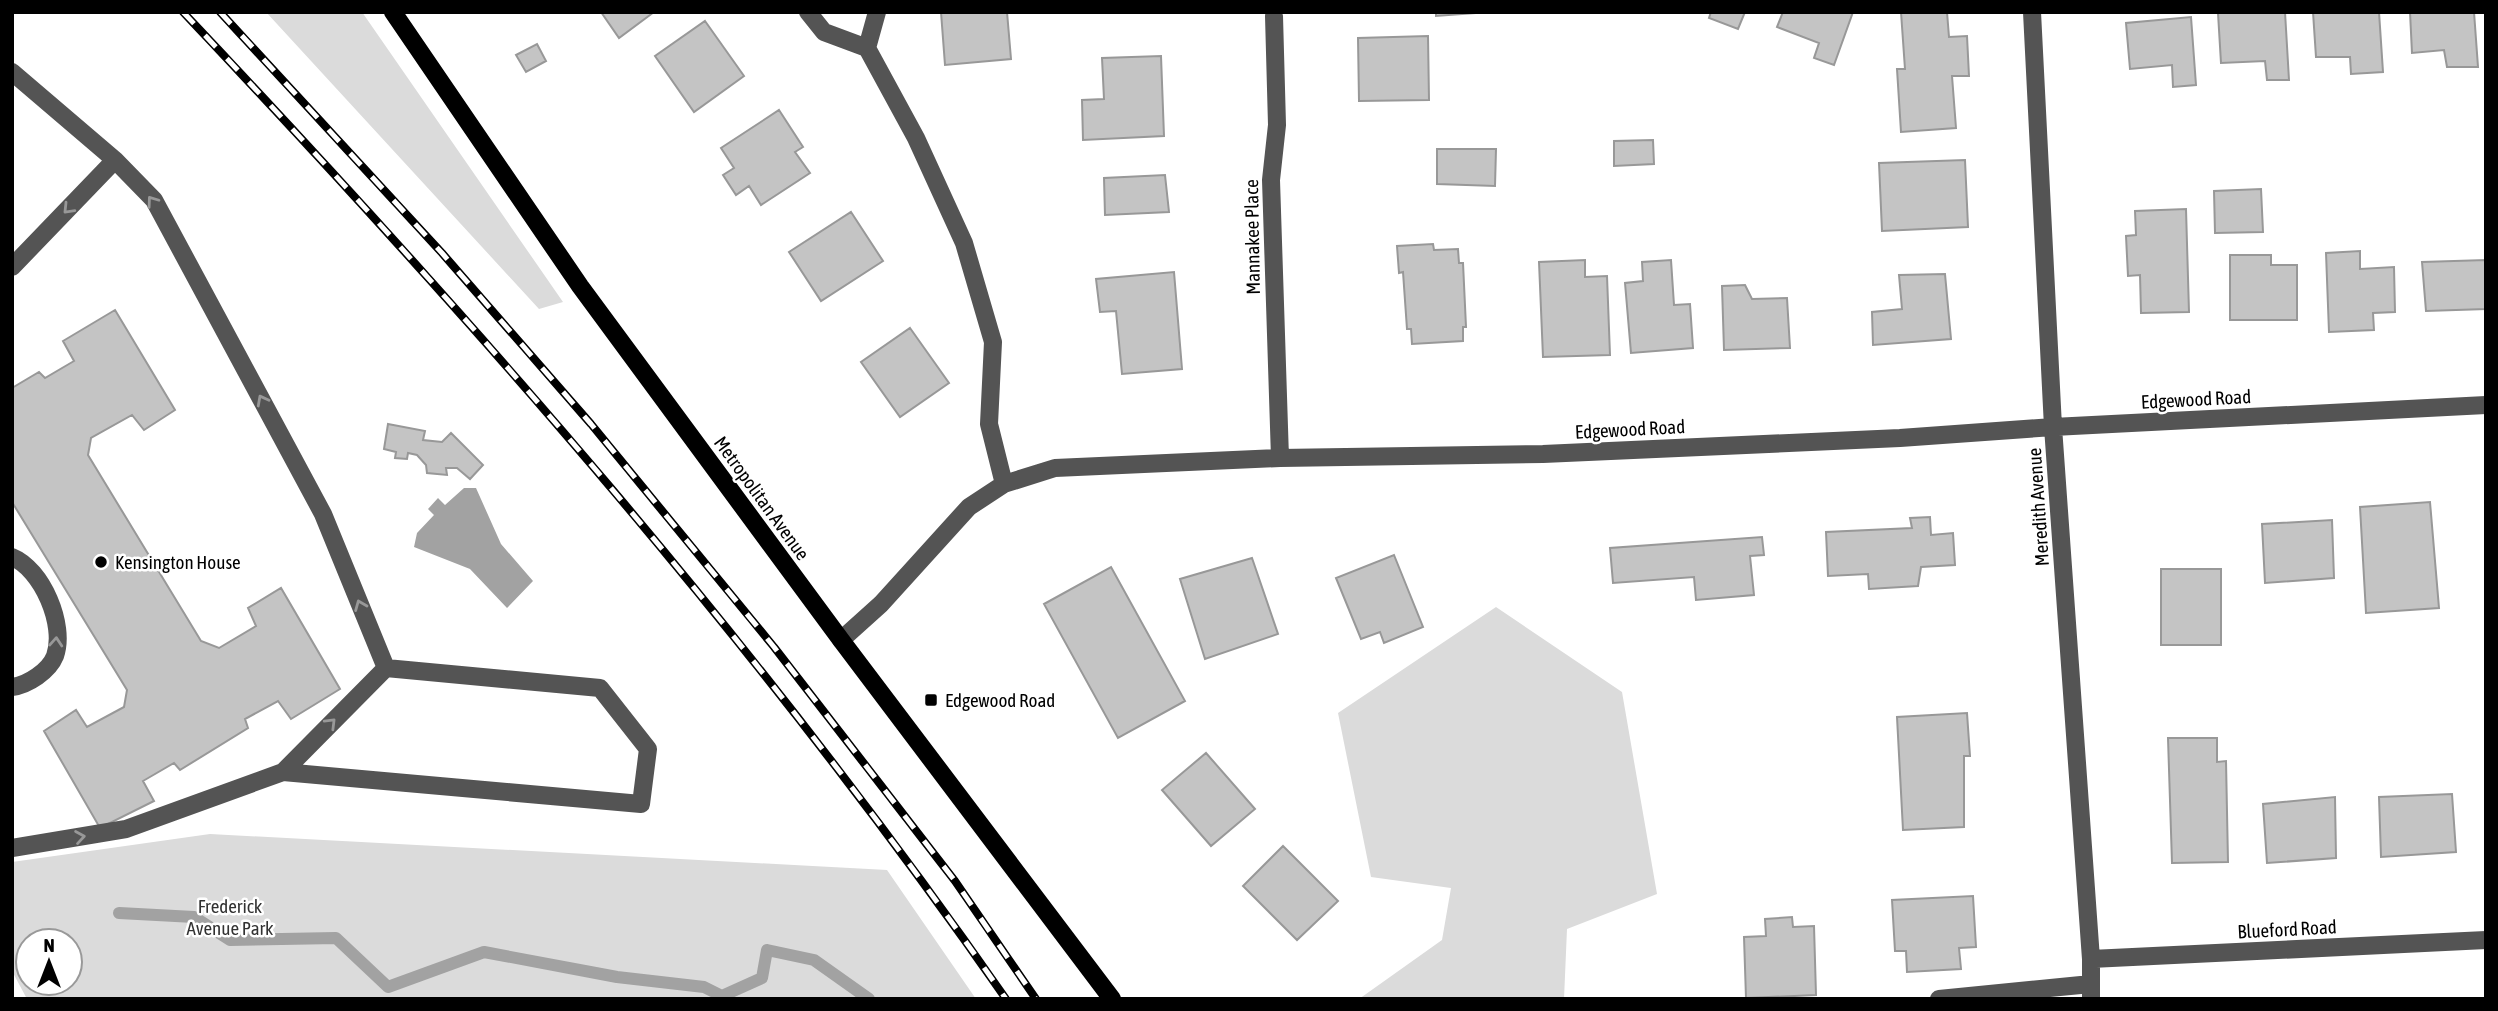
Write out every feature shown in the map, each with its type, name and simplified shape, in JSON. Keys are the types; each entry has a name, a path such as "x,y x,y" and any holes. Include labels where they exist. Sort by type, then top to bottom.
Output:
{"main road":[{"name":"Metropolitan Avenue","path":"393,12 580,286 841,640 1112,999"}],"street":[{"path":"808,12 824,32 867,48 916,138 964,243 993,342 989,424 1004,484"},
{"path":"867,48 877,12"},
{"name":"Meredith Avenue","path":"2032,12 2053,427 2091,959 2091,992"},
{"name":"Mannakee Place","path":"1274,16 1277,125 1271,180 1280,458"},
{"path":"12,72 116,160 153,200 317,502 386,668"},
{"path":"12,267 116,160"},
{"name":"Edgewood Road","path":"841,640 881,604 969,507 1004,484 1055,468 1280,458 1543,454 1900,438 2053,427 2486,405"},
{"path":"12,557 21,560 44,586 51,603 57,636 55,657 37,677 12,687"},
{"path":"12,848 126,829 283,772 640,804 648,749 600,688 386,668"},
{"path":"283,772 386,668"},
{"name":"Blueford Road","path":"2091,959 2486,940"},
{"path":"1939,999 2091,992"}],"green space":[{"path":"266,12 362,12 563,302 539,309"},
{"path":"1496,607 1622,692 1657,894 1567,929 1564,999 1359,999 1442,940 1451,888 1371,877 1338,713"},
{"name":"Frederick Avenue Park","path":"210,834 887,870 976,999 27,999 26,997 84,997 84,927 14,927 14,975 12,862"}],"shaded area":[{"path":"464,488 476,488 501,544 533,581 507,608 470,569 414,547 417,533 434,515 428,509 438,498 445,505"}],"building":[{"path":"601,12 654,12 619,38"},
{"path":"941,12 1007,12 1011,59 945,65"},
{"path":"1436,12 1475,12 1475,13 1436,16"},
{"path":"1711,12 1745,12 1738,29 1709,18"},
{"path":"1783,12 1853,12 1834,65 1814,58 1819,43 1777,27"},
{"path":"1901,12 1947,12 1949,37 1967,36 1969,76 1952,76 1956,128 1901,132 1897,69 1905,69"},
{"path":"2285,12 2289,80 2267,80 2265,61 2221,63 2218,13"},
{"path":"2313,12 2379,12 2383,72 2351,74 2350,57 2316,57"},
{"path":"2410,12 2474,12 2478,67 2447,67 2444,50 2412,53"},
{"path":"2191,17 2196,85 2173,87 2172,65 2130,69 2126,23"},
{"path":"705,21 744,76 694,112 655,56"},
{"path":"1428,36 1429,100 1359,101 1358,38"},
{"path":"537,44 546,61 526,72 516,55"},
{"path":"1161,56 1164,136 1083,140 1082,100 1104,99 1102,58"},
{"path":"779,110 803,147 795,152 810,173 761,205 749,186 736,195 723,175 734,168 721,148"},
{"path":"1653,140 1654,164 1614,166 1614,141"},
{"path":"1437,149 1496,149 1495,186 1437,184"},
{"path":"1965,160 1968,227 1882,231 1879,163"},
{"path":"1165,175 1169,212 1105,215 1104,178"},
{"path":"2261,189 2263,232 2215,233 2214,191"},
{"path":"2186,209 2189,312 2141,313 2140,275 2128,276 2126,236 2136,235 2135,211"},
{"path":"851,212 883,261 821,301 789,252"},
{"path":"1433,244 1434,250 1458,249 1459,263 1463,263 1466,327 1463,327 1463,341 1412,344 1411,329 1407,329 1403,272 1399,273 1397,246"},
{"path":"2360,251 2360,269 2394,267 2395,312 2373,313 2374,330 2329,332 2326,253"},
{"path":"2230,255 2271,255 2271,265 2297,265 2297,320 2230,320"},
{"path":"1585,260 1585,277 1607,276 1610,355 1543,357 1539,262"},
{"path":"1671,260 1674,305 1690,304 1693,348 1631,353 1625,283 1643,281 1642,262"},
{"path":"2486,260 2486,309 2426,311 2422,262"},
{"path":"1174,272 1182,369 1122,374 1116,311 1100,312 1096,279"},
{"path":"1945,274 1951,339 1873,345 1872,312 1902,309 1899,275"},
{"path":"1745,285 1752,299 1787,298 1790,348 1724,350 1722,286"},
{"name":"Kensington House","path":"115,310 175,410 144,430 132,415 91,438 88,455 201,641 219,648 256,626 248,608 281,588 340,689 291,719 278,701 245,719 248,728 180,770 174,763 143,781 154,801 100,828 44,731 76,710 87,727 124,707 127,690 12,502 12,388 39,372 45,378 74,361 63,341"},
{"path":"910,328 949,383 900,417 861,362"},
{"path":"388,424 425,431 423,440 442,442 451,433 483,465 470,479 457,468 446,468 447,475 427,473 426,465 417,455 408,453 407,459 395,458 396,452 384,449"},
{"path":"2430,502 2439,608 2366,613 2360,507"},
{"path":"1930,517 1931,535 1953,533 1955,565 1921,567 1918,586 1869,589 1868,574 1828,576 1826,532 1912,528 1910,518"},
{"path":"2332,520 2334,578 2265,583 2262,524"},
{"path":"1762,537 1764,555 1750,556 1754,595 1696,600 1694,577 1613,583 1610,548"},
{"path":"1394,555 1423,627 1384,643 1380,632 1361,639 1336,578"},
{"path":"1252,558 1278,634 1205,659 1180,579"},
{"path":"1111,567 1185,701 1118,738 1044,604"},
{"path":"2161,569 2221,569 2221,645 2161,645"},
{"path":"1967,713 1970,756 1964,756 1964,827 1903,830 1897,717"},
{"path":"2168,738 2217,738 2217,762 2226,761 2228,862 2172,863"},
{"path":"1206,753 1255,809 1211,846 1162,790"},
{"path":"2452,794 2456,852 2381,857 2379,797"},
{"path":"2335,797 2336,858 2267,863 2263,804"},
{"path":"1283,846 1338,901 1297,940 1243,886"},
{"path":"1973,896 1976,947 1959,948 1961,969 1907,972 1906,951 1895,951 1892,900"},
{"path":"1792,917 1793,927 1814,926 1816,995 1746,998 1744,937 1766,936 1765,919"}],"waterway":[{"path":"119,913 194,917 230,940 336,938 388,987 484,952 617,977 704,987 722,996 762,978 767,950 814,960 869,999"}],"railway":[{"path":"183,12 401,248 613,490 815,740 1006,999"},
{"path":"220,12 442,253 591,424 774,647 955,881 1036,999"}],"place":[{"name":"Kensington House","path":"101,562"},
{"name":"Edgewood Road","path":"931,700"}]}
